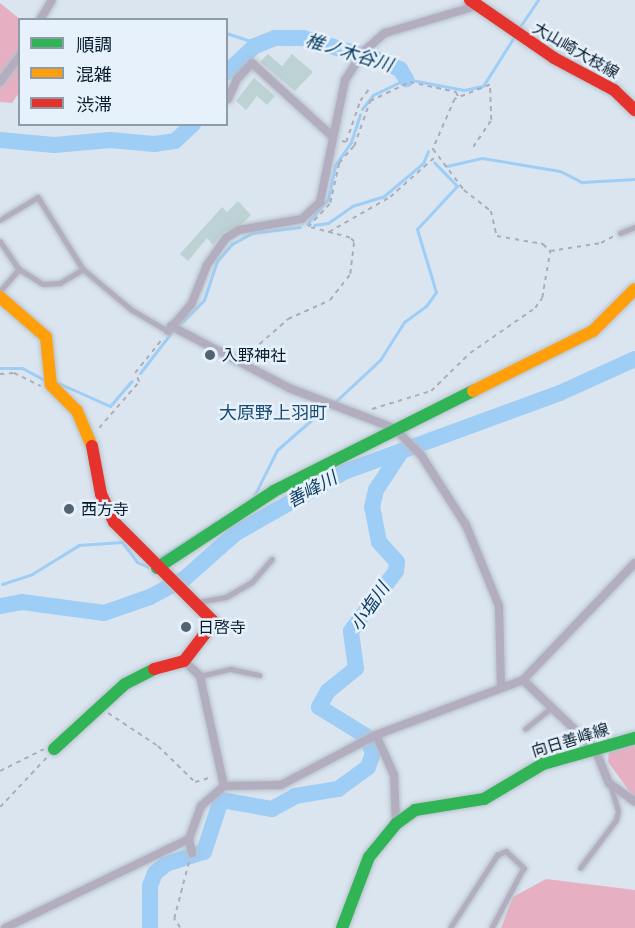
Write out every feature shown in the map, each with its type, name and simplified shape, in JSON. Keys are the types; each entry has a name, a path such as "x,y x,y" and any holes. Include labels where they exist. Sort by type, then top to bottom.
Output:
{"street":[{"path":"41,18 52,0"},
{"path":"473,3 385,33 364,51 345,80 320,202 299,219 239,230 226,238 207,265 191,305 170,329 243,360 289,388 396,430 421,455 466,525 499,606 501,687"},
{"name":"大山崎大枝線","path":"473,3 515,33 591,75 635,110"},
{"path":"0,82 18,58"},
{"path":"228,99 237,79 252,63 333,137"},
{"path":"159,570 274,491 593,331 635,289"},
{"path":"0,297 46,337 51,383 78,411 90,435 101,494 114,522 159,570 214,622 184,661 150,670 98,705 54,749"},
{"path":"192,853 189,839 201,806 224,786 281,785 371,738 523,680 635,563"},
{"path":"184,661 200,675 219,774 224,786"},
{"path":"523,680 553,706 595,750 609,783 635,802"},
{"path":"371,738 394,775 396,824"},
{"name":"向日善峰線","path":"342,928 369,857 396,824 433,805 484,799 543,764 635,738"},
{"path":"5,928 189,839"}],"lane":[{"path":"0,220 38,197 83,269 132,310 170,329"},
{"path":"620,232 635,227"},
{"path":"0,241 19,269 43,284 60,283 83,269"},
{"path":"0,291 19,269"},
{"path":"195,602 226,597 252,582 272,559"},
{"path":"200,675 231,669 259,675"},
{"path":"525,729 553,706"},
{"path":"580,868 616,820 618,811 609,783"},
{"path":"450,928 497,855 506,851 524,868 492,928"}],"path":[{"path":"308,227 330,203 339,163 354,146 363,113 370,100 410,82 456,92 459,98"},
{"path":"473,147 491,120 490,85 459,98 433,149 435,156 464,190 491,211 497,236 543,244 550,251"},
{"path":"333,137 346,142 356,111 369,89"},
{"path":"356,111 363,113"},
{"path":"329,232 390,197 435,156"},
{"path":"243,360 254,345 288,319 330,300 350,274 354,242 308,227 299,219"},
{"path":"550,251 601,243 620,232"},
{"path":"360,414 431,390 471,353 536,308 542,298 550,251"},
{"path":"90,435 114,415 139,382 135,373 170,329"},
{"path":"0,374 14,373 51,383"},
{"path":"98,705 158,746 195,782 219,774"},
{"path":"0,771 42,748 54,749"},
{"path":"0,807 54,749"},
{"path":"180,928 174,919 188,864"}],"shaded area":[{"path":"0,3 19,18 18,94 12,103 0,102"},
{"path":"635,743 635,799 608,762 609,750"},
{"path":"546,879 635,890 635,928 501,928 513,897"}],"building":[{"path":"268,54 282,66 292,54 313,72 295,91 260,62"},
{"path":"254,78 275,96 267,105 257,96 246,110 236,101"},
{"path":"238,201 251,215 243,223 223,233 213,245 207,238 188,261 180,254 222,207 227,212"}],"waterway":[{"path":"519,28 538,0"},
{"path":"228,34 259,44"},
{"path":"362,109 373,95 406,79 464,90 483,86 514,37"},
{"name":"椎ノ木谷川","path":"228,71 255,46 275,38 303,38 375,59 400,69 406,79"},
{"path":"307,224 328,199 335,165 351,142 360,114"},
{"name":"椎ノ木谷川","path":"0,140 54,145 110,140 154,144 175,141 191,126"},
{"path":"314,225 328,223 352,206 384,196 423,163 428,151"},
{"path":"447,166 482,158 560,171 582,182 635,179"},
{"path":"335,402 380,360 404,322 426,306 436,292 417,229 457,186 434,162"},
{"path":"179,325 204,300 217,261 232,244 252,233 300,227"},
{"path":"140,373 171,333"},
{"name":"善峰川","path":"0,606 22,602 104,613 150,597 184,579 236,533 344,472 560,393 635,359"},
{"path":"0,368 22,368 46,381"},
{"path":"56,382 110,406 132,381"},
{"path":"252,500 277,450 325,408"},
{"name":"小塩川","path":"150,928 150,886 155,873 166,864 204,852 221,800 272,809 295,796 338,789 368,767 373,753 366,736 319,707 328,691 356,668 351,631 396,571 397,562 379,542 372,507 376,490 401,452"},
{"path":"156,560 216,522"},
{"path":"2,584 32,574 79,545 122,542 137,562 148,567"}],"traffic: fast":[{"path":"157,568 274,491 473,391"},
{"path":"54,749 125,684 154,669"},
{"path":"342,928 369,857 396,824 415,810 484,799 543,764 635,738"}],"traffic: slow":[{"path":"473,391 593,331 635,289"},
{"path":"0,297 46,337 51,385 77,411 92,446"}],"traffic: jam":[{"path":"470,0 554,58 614,90 635,110"},
{"path":"92,446 101,494 114,522 214,622 184,661 154,669"}],"place":[{"name":"入野神社","path":"210,355"},
{"name":"西方寺","path":"69,509"},
{"name":"日啓寺","path":"186,627"}],"district":[{"name":"大原野上羽町","path":"273,413"}]}
